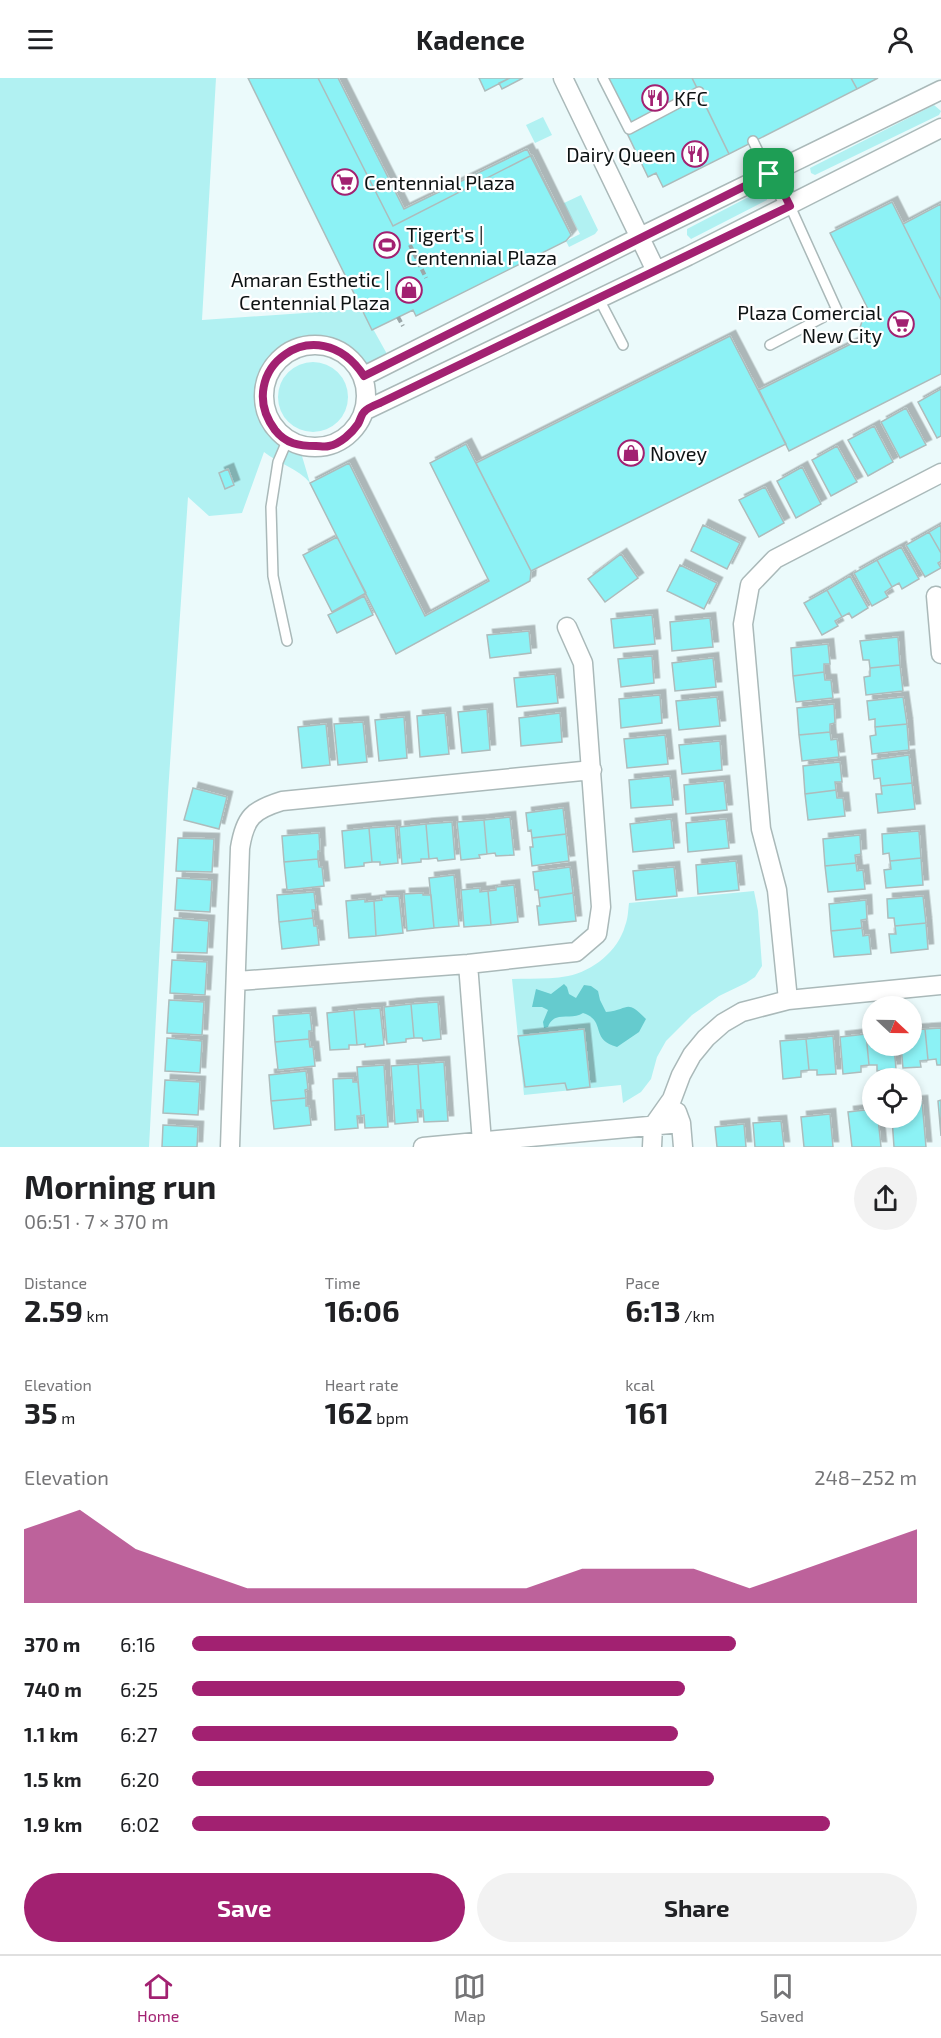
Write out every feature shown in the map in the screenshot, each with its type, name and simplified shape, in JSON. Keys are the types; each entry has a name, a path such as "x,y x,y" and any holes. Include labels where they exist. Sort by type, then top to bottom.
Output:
{"street":[{"path":"562,78 656,271"},
{"path":"364,376 640,237 941,90"},
{"path":"364,411 790,206 941,128"},
{"path":"771,173 790,206"},
{"path":"312,344 329,346 345,354 364,376 366,399 364,411 358,425 345,438 329,446 298,446 287,441 269,422 263,405 263,388 269,371 280,357 295,348 312,344"},
{"path":"788,1000 777,891 761,829 743,624 750,585 776,559 941,472"},
{"path":"936,596 941,654"},
{"path":"237,981 468,964 576,952 597,934 601,907 583,663 567,627"},
{"path":"230,1147 240,848 243,831 250,815 264,806 282,801 592,770"},
{"path":"468,964 482,1142"},
{"path":"652,1147 653,1126 672,1099 681,1075 705,1038 742,1011 788,1000 941,985"},
{"path":"672,1099 681,1123 683,1147"},
{"path":"423,1147 681,1123"}],"lane":[{"path":"603,78 629,129 699,92"},
{"path":"753,141 771,173"},
{"path":"770,345 837,310 790,206"},
{"path":"599,299 623,345"},
{"path":"287,441 278,462 271,507 273,576 287,641"}],"path":[{"path":"410,245 426,278"},
{"path":"398,317 403,326"}],"shaded area":[{"path":"0,78 216,78 202,320 362,309 392,363 364,376 340,352 316,344 293,349 276,364 265,385 263,408 274,430 299,446 310,483 300,474 264,452 242,513 209,516 188,497 168,793 149,1147 0,1147"},
{"path":"934,105 941,111 939,115 815,175 811,173 810,168"},
{"path":"543,117 552,135 535,143 526,125"},
{"path":"762,190 767,194 767,200 691,239 687,235 687,229"},
{"path":"581,195 598,230 595,234 569,247 566,241 580,234 564,203"},
{"path":"313,362 332,368 342,378 348,397 342,416 332,426 313,432 294,426 284,416 278,397 284,378 294,368"},
{"path":"754,891 758,911 762,966 755,977 719,996 692,1015 666,1041 657,1057 651,1079 641,1092 623,1103 621,1085 524,1095 512,979 561,977 595,965 617,944 622,935 627,921 629,903"},
{"path":"564,984 569,994 576,998 584,985 591,986 598,991 606,1012 630,1007 646,1019 639,1032 617,1047 608,1044 603,1039 594,1021 583,1013 559,1017 544,1028 543,1022 548,1010 542,1007 532,1007 536,989 551,994"}],"building":[{"name":"Centennial Plaza","path":"248,78 318,78 393,226 532,155 571,235 566,241 416,316 413,310 372,330"},
{"name":"Centennial Plaza","path":"248,78 338,78 404,209 527,149 571,235 566,241 416,316 413,310 372,330"},
{"path":"479,78 510,78 485,91"},
{"path":"510,78 523,78 502,89 499,83"},
{"path":"606,78 692,78 700,94 631,129"},
{"path":"692,78 851,78 857,89 729,154"},
{"path":"851,78 878,78 857,89"},
{"path":"700,94 729,154 663,187 656,173 648,177 626,131"},
{"name":"Plaza Comercial New City","path":"892,202 941,300 941,374 789,451 759,390 863,338 859,331 863,318 871,315 830,233"},
{"path":"941,204 941,300 903,224"},
{"name":"Novey","path":"730,336 786,444 531,571 476,463"},
{"path":"941,389 941,436 937,438 918,402"},
{"path":"906,408 926,445 900,458 881,422"},
{"path":"874,426 893,462 868,476 848,440"},
{"path":"466,444 531,571 530,581 396,654 310,483 349,463 425,616 489,581 430,463"},
{"path":"837,446 857,482 831,496 812,460"},
{"path":"802,467 821,504 796,518 777,481"},
{"path":"228,469 234,485 225,489 219,473"},
{"path":"765,487 784,523 759,537 739,500"},
{"path":"703,525 740,543 727,569 691,551"},
{"path":"941,525 941,553 929,532"},
{"path":"929,532 941,553 941,561 938,563 941,568 925,577 906,545"},
{"path":"337,537 366,593 332,612 303,555"},
{"path":"901,547 919,579 902,589 899,583 892,587 877,560"},
{"path":"621,554 638,578 605,602 588,579"},
{"path":"877,560 892,587 885,592 888,597 872,606 854,573"},
{"path":"680,565 717,583 704,609 667,591"},
{"path":"850,576 868,608 852,618 849,613 842,617 827,590"},
{"path":"827,590 842,617 835,621 838,626 822,635 804,603"},
{"path":"364,596 373,615 337,633 328,615"},
{"path":"652,615 655,644 614,648 611,619"},
{"path":"710,618 713,647 672,651 670,622"},
{"path":"529,631 531,653 490,658 487,635"},
{"path":"898,637 900,665 870,668 869,660 863,660 860,641"},
{"path":"828,644 830,664 824,664 824,672 793,676 791,648"},
{"path":"652,656 654,683 621,687 618,659"},
{"path":"713,658 716,687 675,691 672,663"},
{"path":"900,665 903,691 866,695 864,677 870,676 870,668"},
{"path":"824,672 825,680 831,680 833,698 796,702 793,676"},
{"path":"555,674 558,703 517,707 514,678"},
{"path":"660,695 662,723 621,728 619,699"},
{"path":"717,697 720,726 679,730 676,701"},
{"path":"903,697 907,724 875,727 875,719 869,720 867,701"},
{"path":"834,704 835,723 830,724 830,732 799,735 797,708"},
{"path":"487,709 490,750 462,753 458,712"},
{"path":"445,713 449,754 420,757 417,716"},
{"path":"560,713 562,742 521,746 519,718"},
{"path":"404,717 407,758 379,761 375,720"},
{"path":"363,722 367,762 338,765 334,724"},
{"path":"326,724 330,765 302,768 298,727"},
{"path":"907,724 909,750 872,754 870,736 876,735 875,727"},
{"path":"830,732 831,740 837,739 839,757 802,761 799,735"},
{"path":"665,735 668,764 627,768 624,739"},
{"path":"720,741 722,770 682,774 679,745"},
{"path":"909,755 912,783 881,786 880,778 874,779 872,760"},
{"path":"840,762 842,782 835,782 836,790 805,794 803,766"},
{"path":"670,776 673,805 631,808 629,780"},
{"path":"724,781 727,810 686,814 684,785"},
{"path":"912,783 915,809 878,813 876,794 882,794 881,786"},
{"path":"193,788 227,797 219,829 184,820"},
{"path":"836,790 837,798 843,798 845,816 808,820 805,794"},
{"path":"563,808 566,834 532,838 531,830 528,831 526,813"},
{"path":"510,817 514,855 487,854 484,820"},
{"path":"671,819 674,848 633,852 630,824"},
{"path":"726,819 729,848 688,852 686,823"},
{"path":"484,820 487,854 479,855 480,858 461,860 457,822"},
{"path":"452,822 455,859 438,861 437,858 429,859 426,824"},
{"path":"426,824 429,859 402,864 399,827"},
{"path":"395,826 398,863 380,865 380,862 372,862 369,828"},
{"path":"369,828 372,862 364,863 364,866 345,868 342,831"},
{"path":"919,831 921,858 890,861 889,853 883,854 882,834"},
{"path":"319,833 318,859 284,862 282,836"},
{"path":"566,834 569,861 532,866 530,847 533,847 532,838"},
{"path":"860,835 861,854 855,855 856,863 825,866 823,839"},
{"path":"178,838 214,839 212,872 176,871"},
{"path":"921,858 923,885 886,888 884,870 891,869 890,861"},
{"path":"318,859 319,867 322,867 324,886 287,890 284,862"},
{"path":"736,861 739,890 698,894 696,865"},
{"path":"856,863 857,871 863,870 865,889 828,892 825,866"},
{"path":"570,867 573,893 539,898 538,890 535,890 533,872"},
{"path":"674,867 677,896 636,900 633,871"},
{"path":"454,875 459,926 434,928 429,878"},
{"path":"177,878 212,880 210,912 175,910"},
{"path":"514,885 518,922 491,925 488,891 496,890 496,887"},
{"path":"480,888 480,892 488,891 491,925 464,927 461,890"},
{"path":"314,892 316,910 312,910 313,918 279,922 277,895"},
{"path":"423,893 423,895 431,895 434,928 407,931 404,894"},
{"path":"573,893 576,921 539,925 537,906 540,906 539,898"},
{"path":"399,896 403,933 376,936 374,901 382,900 381,897"},
{"path":"923,896 926,923 895,926 894,918 888,918 887,899"},
{"path":"365,899 365,902 374,901 376,936 349,938 346,901"},
{"path":"866,900 867,919 861,920 862,928 831,931 829,904"},
{"path":"174,918 209,921 207,953 172,952"},
{"path":"313,918 314,926 317,926 319,945 282,949 279,922"},
{"path":"926,923 928,949 891,953 889,934 896,934 895,926"},
{"path":"862,928 863,936 869,935 871,954 834,957 831,931"},
{"path":"172,960 207,962 205,995 170,993"},
{"path":"169,1000 204,1002 202,1035 167,1033"},
{"path":"438,1002 441,1039 423,1041 422,1038 414,1038 411,1004"},
{"path":"411,1004 414,1038 406,1039 406,1042 387,1044 384,1007"},
{"path":"380,1008 384,1045 365,1047 365,1044 357,1045 354,1010"},
{"path":"354,1010 357,1045 349,1045 349,1049 330,1050 327,1013"},
{"path":"310,1013 312,1031 309,1031 309,1039 275,1042 273,1016"},
{"path":"941,1028 941,1065 937,1065 936,1059 928,1060 925,1029"},
{"path":"584,1029 590,1087 567,1090 565,1083 525,1087 518,1036"},
{"path":"922,1029 925,1029 928,1060 920,1061 921,1067 903,1068 902,1056 922,1056"},
{"path":"862,1034 862,1056 868,1056 869,1065 861,1066 861,1072 843,1074 840,1037"},
{"path":"833,1036 836,1074 817,1075 817,1070 809,1070 806,1039"},
{"path":"167,1038 202,1041 200,1073 165,1071"},
{"path":"309,1039 310,1047 313,1047 315,1066 278,1070 275,1042"},
{"path":"806,1039 809,1070 801,1071 801,1077 783,1079 780,1041"},
{"path":"868,1056 895,1056 896,1068 877,1068 877,1065 869,1065"},
{"path":"444,1062 448,1121 424,1122 418,1064"},
{"path":"418,1064 421,1110 417,1110 418,1122 395,1124 391,1066"},
{"path":"384,1065 388,1127 365,1128 364,1115 361,1116 357,1067"},
{"path":"306,1071 308,1089 305,1090 306,1098 271,1101 269,1075"},
{"path":"353,1078 353,1082 358,1082 361,1116 357,1116 358,1128 335,1130 333,1079"},
{"path":"165,1080 200,1082 198,1115 163,1113"},
{"path":"306,1098 311,1125 274,1129 271,1101"},
{"path":"941,1100 941,1136 938,1101"},
{"path":"922,1101 926,1147 894,1147 893,1128 922,1128"},
{"path":"862,1110 862,1128 879,1128 881,1147 852,1147 848,1112"},
{"path":"830,1114 833,1147 804,1147 801,1117"},
{"path":"781,1121 784,1147 755,1147 753,1123"},
{"path":"744,1124 746,1147 717,1147 715,1127"},
{"path":"163,1125 198,1127 197,1147 162,1147"}],"place":[{"name":"KFC","path":"655,98"},
{"name":"Dairy Queen","path":"695,154"},
{"name":"Centennial Plaza","path":"345,182"},
{"name":"Tigert's | Centennial Plaza","path":"387,245"},
{"name":"Amaran Esthetic | Centennial Plaza","path":"409,290"},
{"name":"Plaza Comercial New City","path":"901,324"},
{"name":"Novey","path":"631,453"}],"route":[{"path":"773,172 790,206 364,411 358,425 345,438 329,446 298,446 287,441 269,422 263,405 263,388 269,371 280,357 295,348 312,344 329,346 345,354 364,376 769,174 773,172"}]}
